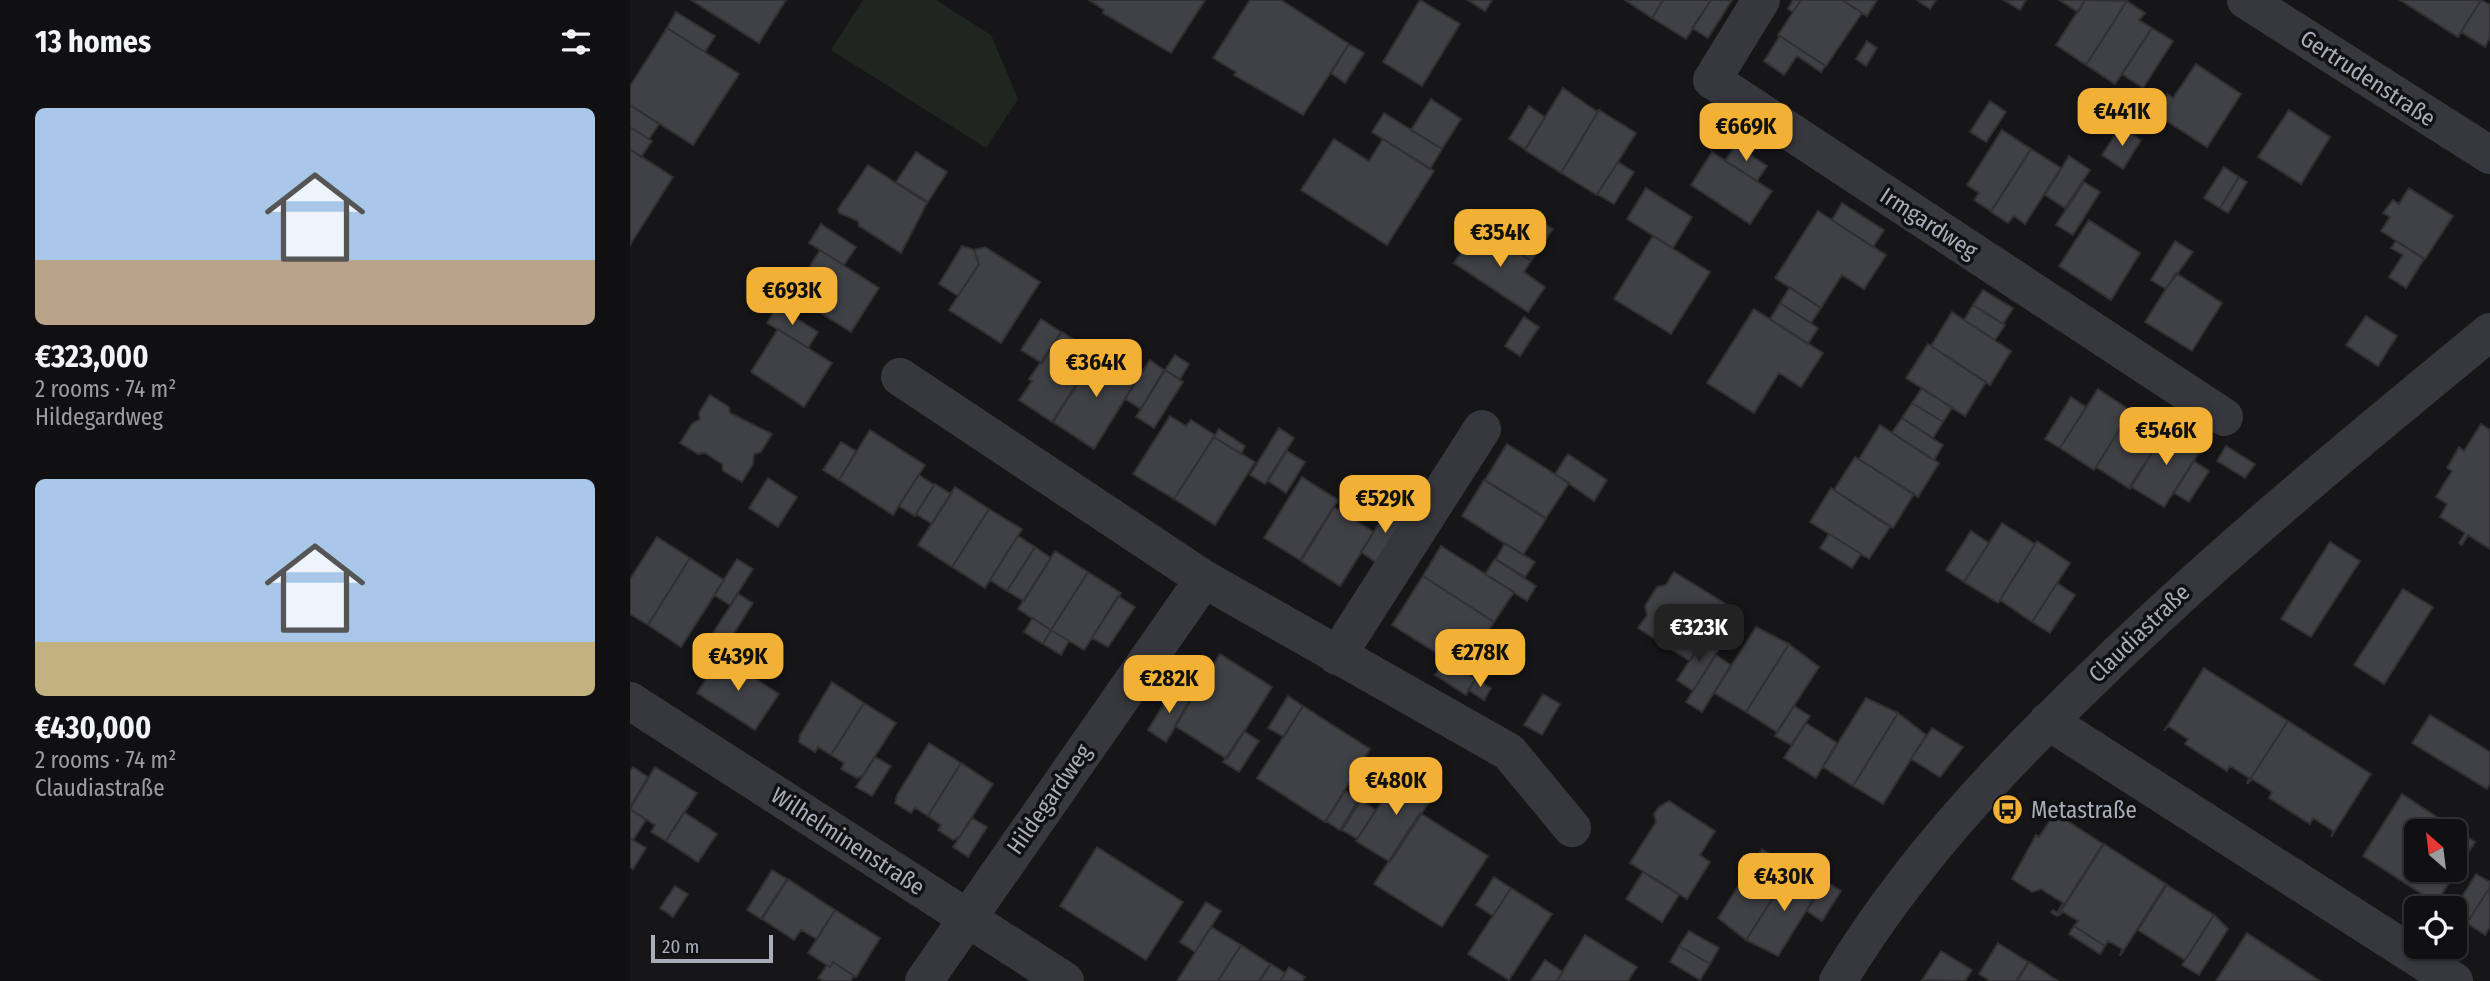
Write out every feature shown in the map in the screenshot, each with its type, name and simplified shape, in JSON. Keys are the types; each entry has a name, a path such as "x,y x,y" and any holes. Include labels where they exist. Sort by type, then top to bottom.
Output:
{"street":[{"name":"Irmgardweg","path":"1761,0 1712,80 2224,416"},
{"name":"Gertrudenstraße","path":"2246,0 2490,155"},
{"name":"Claudiastraße","path":"1838,981 1864,937 1959,815 2048,722 2192,582 2490,332"},
{"path":"900,377 1204,579 1509,752 1572,828"},
{"path":"1337,656 1482,429"},
{"name":"Hildegardweg","path":"924,981 966,917 1204,579"},
{"name":"Wilhelminenstraße","path":"630,701 1065,981"},
{"path":"2048,722 2454,981"}],"shaded area":[{"path":"863,0 936,0 991,35 1018,99 986,148 831,50"}],"building":[{"path":"691,0 786,0 759,43"},
{"path":"1089,0 1205,0 1171,53 1103,13 1104,10"},
{"path":"1250,0 1281,0 1349,44 1303,115 1234,75 1236,72 1213,58"},
{"path":"1420,0 1460,24 1422,86 1383,62"},
{"path":"1468,0 1492,0 1485,11"},
{"path":"1625,0 1663,0 1652,18"},
{"path":"1663,0 1711,0 1686,39 1652,18"},
{"path":"1711,0 1732,0 1708,38 1692,28"},
{"path":"1793,0 1801,0 1793,12 1788,9"},
{"path":"1801,0 1842,0 1862,13 1826,66 1778,35"},
{"path":"1842,0 1877,0 1867,16"},
{"path":"1917,0 1936,0 1930,9"},
{"path":"2004,0 2026,0 2020,10"},
{"path":"2059,0 2085,0 2078,12"},
{"path":"2085,0 2127,1 2086,65 2056,45"},
{"path":"2400,0 2481,0 2458,37"},
{"path":"2481,0 2490,5 2490,38 2485,47 2461,32"},
{"path":"2127,1 2145,13 2139,20 2152,28 2115,84 2086,65"},
{"path":"676,12 715,36 705,52 667,28"},
{"path":"667,28 739,74 693,145 630,105 630,86"},
{"path":"2152,28 2173,41 2143,88 2122,74"},
{"path":"1780,36 1825,66 1821,72 1797,56 1784,75 1764,61"},
{"path":"1867,41 1877,48 1866,66 1856,59"},
{"path":"1349,44 1364,53 1345,83 1331,73"},
{"path":"2196,64 2241,94 2207,147 2154,113 2167,94 2173,98"},
{"path":"1563,88 1596,111 1599,110 1561,173 1525,150"},
{"path":"1431,99 1461,119 1442,149 1411,130"},
{"path":"1990,101 2006,112 1986,142 1970,132"},
{"path":"630,105 659,124 649,139 630,127"},
{"path":"1529,106 1545,117 1525,149 1509,139"},
{"path":"1599,110 1636,133 1597,195 1561,173"},
{"path":"2289,110 2330,137 2301,184 2258,157"},
{"path":"1384,113 1442,149 1430,169 1372,132"},
{"path":"630,127 652,141 641,157 630,149"},
{"path":"2120,127 2141,140 2123,169 2102,155"},
{"path":"2002,130 2031,149 1991,211 1974,200 1979,193 1967,185"},
{"path":"1334,139 1369,161 1383,139 1434,171 1387,245 1301,190"},
{"path":"1736,145 1767,166 1757,181 1725,161"},
{"path":"630,149 673,177 630,245"},
{"path":"2031,149 2061,168 2025,224 2014,216 2008,223 1991,212"},
{"path":"916,152 947,172 928,202 896,182"},
{"path":"1712,152 1772,191 1750,224 1691,185"},
{"path":"2069,156 2090,170 2065,208 2045,195"},
{"path":"1618,162 1634,172 1614,204 1597,194"},
{"path":"868,165 927,203 901,253 859,226 858,221 839,213 838,209"},
{"path":"2224,167 2239,177 2220,208 2204,198"},
{"path":"2239,177 2247,182 2228,213 2220,208"},
{"path":"2084,182 2100,192 2073,235 2056,225"},
{"path":"1646,188 1692,217 1673,248 1627,219"},
{"path":"2409,188 2453,216 2425,259 2381,231 2390,217 2383,213 2393,200 2399,204"},
{"path":"1842,203 1884,230 1873,247 1832,220"},
{"path":"1818,211 1886,255 1864,289 1842,275 1821,308 1775,278"},
{"path":"1530,214 1553,229 1531,261 1508,245"},
{"path":"2089,220 2140,253 2111,300 2059,266"},
{"path":"821,224 856,247 844,265 809,243"},
{"path":"1480,226 1531,261 1524,272 1545,287 1528,312 1454,263"},
{"path":"1653,236 1710,272 1671,334 1614,299"},
{"path":"2175,241 2193,252 2166,289 2151,280"},
{"path":"2396,241 2424,259 2406,288 2389,277 2403,255 2391,248"},
{"path":"962,246 974,250 979,264 958,296 939,284"},
{"path":"985,247 1040,282 1001,343 949,310 979,264 974,250"},
{"path":"820,250 879,288 851,332 792,295"},
{"path":"2176,273 2222,303 2192,351 2145,322"},
{"path":"1790,287 1821,308 1811,323 1780,303"},
{"path":"1983,290 2013,308 2003,324 1973,305"},
{"path":"1780,303 1818,328 1808,344 1770,319"},
{"path":"1973,305 2005,325 1995,340 1964,320"},
{"path":"777,306 818,332 808,348 767,323"},
{"path":"1754,309 1823,353 1801,387 1779,373 1754,413 1707,383"},
{"path":"1952,312 2011,351 1990,385 1931,346"},
{"path":"2366,316 2397,336 2378,366 2346,345"},
{"path":"1524,317 1539,327 1520,356 1505,346"},
{"path":"1041,319 1061,332 1042,363 1021,350"},
{"path":"778,329 832,363 804,407 751,372"},
{"path":"1062,332 1096,354 1052,422 1019,400 1032,381 1029,379"},
{"path":"1928,344 1986,382 1965,416 1906,378"},
{"path":"1099,350 1125,368 1132,367 1133,373 1139,376 1094,449 1053,422"},
{"path":"1175,355 1189,364 1180,379 1165,370"},
{"path":"1150,360 1164,370 1141,409 1125,399"},
{"path":"1165,370 1183,382 1154,428 1136,417"},
{"path":"1922,388 1952,408 1943,422 1912,403"},
{"path":"2098,389 2131,411 2094,470 2060,448"},
{"path":"710,395 729,407 730,413 772,434 761,452 754,454 753,464 742,482 723,471 722,464 705,453 698,454 680,443 692,424 700,419 699,413"},
{"path":"2071,397 2086,407 2060,448 2045,439"},
{"path":"1912,403 1943,422 1933,438 1902,418"},
{"path":"2133,408 2166,430 2130,489 2096,467"},
{"path":"1170,416 1186,426 1191,420 1215,435 1174,499 1133,474"},
{"path":"1902,418 1943,445 1934,460 1892,433"},
{"path":"2481,424 2490,430 2490,549 2468,535 2462,545 2459,543 2465,533 2440,517 2447,504 2436,497 2452,471 2447,468 2459,447 2464,451"},
{"path":"1880,425 1939,463 1918,497 1859,459"},
{"path":"2169,427 2202,448 2164,507 2130,486"},
{"path":"1279,428 1294,438 1265,484 1250,475"},
{"path":"1219,429 1245,446 1241,454 1214,437"},
{"path":"870,430 925,465 893,515 839,480"},
{"path":"1214,437 1255,462 1215,525 1174,499"},
{"path":"841,442 856,451 839,480 823,470"},
{"path":"1507,444 1569,483 1546,518 1485,480"},
{"path":"2226,446 2255,464 2245,478 2217,461"},
{"path":"1287,451 1305,462 1286,493 1268,481"},
{"path":"1568,454 1607,480 1594,501 1555,474"},
{"path":"1855,457 1914,494 1893,528 1834,490"},
{"path":"2194,461 2209,471 2189,502 2174,493"},
{"path":"919,475 934,485 915,516 899,506"},
{"path":"1302,477 1338,500 1300,560 1264,538"},
{"path":"768,478 797,497 778,527 749,508"},
{"path":"1484,480 1546,519 1523,555 1462,516"},
{"path":"935,484 951,494 932,524 916,514"},
{"path":"955,487 989,509 952,567 918,545"},
{"path":"1831,488 1890,527 1869,559 1810,522"},
{"path":"1390,506 1409,518 1380,565 1361,552"},
{"path":"1334,507 1374,532 1340,586 1301,561"},
{"path":"989,509 1022,529 985,588 952,567"},
{"path":"2002,523 2035,544 1998,603 1964,582"},
{"path":"1971,531 1989,543 1964,582 1946,570"},
{"path":"1829,534 1861,554 1852,568 1820,548"},
{"path":"1018,536 1035,547 1007,591 990,580"},
{"path":"657,537 690,558 648,625 630,614 630,579"},
{"path":"2037,541 2070,563 2032,622 2000,600"},
{"path":"2330,542 2360,561 2311,637 2281,619"},
{"path":"1505,543 1535,562 1525,577 1496,559"},
{"path":"1441,546 1514,592 1494,622 1423,576"},
{"path":"1035,547 1051,558 1024,601 1007,591"},
{"path":"1055,551 1088,572 1051,630 1018,609"},
{"path":"690,558 724,580 681,647 648,625"},
{"path":"737,559 753,569 730,605 714,595"},
{"path":"1495,559 1536,586 1527,601 1485,574"},
{"path":"1088,572 1121,593 1084,650 1051,630"},
{"path":"1674,572 1726,604 1690,661 1638,628 1647,615 1645,606 1657,587 1666,585"},
{"path":"1423,576 1494,622 1464,670 1392,625"},
{"path":"2057,583 2075,595 2050,633 2032,622"},
{"path":"2403,589 2433,607 2384,684 2354,665"},
{"path":"738,594 753,603 724,649 709,639"},
{"path":"1118,596 1135,607 1108,647 1092,638"},
{"path":"1033,618 1051,630 1043,644 1024,632"},
{"path":"1756,627 1789,644 1746,712 1714,693"},
{"path":"1051,630 1069,641 1061,655 1043,644"},
{"path":"1705,637 1720,647 1693,691 1677,680"},
{"path":"1789,644 1819,667 1777,732 1746,712"},
{"path":"1220,654 1272,687 1227,759 1175,726 1203,676 1205,678"},
{"path":"1716,655 1731,665 1702,712 1686,702"},
{"path":"721,656 779,694 755,730 697,693"},
{"path":"1445,659 1476,679 1466,695 1435,675"},
{"path":"2204,668 2288,721 2247,784 2249,778 2230,766 2227,771 2185,744 2188,739 2168,726 2164,731"},
{"path":"1476,679 1491,688 1484,700 1468,690"},
{"path":"832,682 864,703 831,755 818,747 815,752 799,742 800,735"},
{"path":"1173,689 1191,700 1166,742 1148,730"},
{"path":"1543,694 1560,704 1542,735 1524,725"},
{"path":"1288,696 1303,706 1284,737 1268,728"},
{"path":"1866,698 1898,713 1853,786 1823,767"},
{"path":"864,703 896,723 863,775 857,778 841,769 844,763 831,755"},
{"path":"1303,706 1370,749 1325,822 1257,778"},
{"path":"1794,706 1810,716 1791,745 1775,736"},
{"path":"1898,713 1926,735 1883,804 1853,786"},
{"path":"2430,715 2490,752 2490,783 2487,789 2412,743"},
{"path":"2288,721 2371,774 2331,837 2333,831 2313,818 2310,824 2269,798 2272,792 2252,779 2247,784"},
{"path":"1806,723 1837,743 1816,778 1784,758"},
{"path":"1932,728 1963,747 1940,777 1911,759"},
{"path":"1244,731 1259,741 1239,772 1223,762"},
{"path":"929,743 961,763 928,816 915,808 911,813 895,803 897,795"},
{"path":"875,757 891,766 872,796 856,787"},
{"path":"961,763 993,784 960,836 953,840 938,830 941,825 928,816"},
{"path":"633,767 648,777 630,807 630,771"},
{"path":"655,767 697,793 666,841 651,832 655,825 630,809"},
{"path":"1401,772 1435,793 1390,862 1356,841"},
{"path":"1345,791 1359,800 1340,830 1326,821"},
{"path":"2402,794 2440,819 2404,819 2404,882 2449,882 2440,896 2425,896 2363,856"},
{"path":"1361,800 1376,810 1357,839 1342,830"},
{"path":"1669,801 1715,831 1700,855 1710,862 1687,899 1630,863 1656,822 1654,814"},
{"path":"630,809 646,820 633,840 630,838"},
{"path":"684,812 717,834 698,862 666,841"},
{"path":"1420,813 1488,856 1442,927 1374,884"},
{"path":"2055,813 2103,844 2057,916 2051,912 2053,910 2057,913 2063,903 2041,889 2032,892 2012,879 2036,835 2039,837"},
{"path":"972,818 987,827 968,857 953,847"},
{"path":"2468,837 2475,842 2468,853"},
{"path":"630,838 646,848 633,869 630,867"},
{"path":"2104,844 2166,884 2120,956 2122,949 2108,941 2105,946 2074,926 2078,921 2063,912 2058,916"},
{"path":"1097,847 1183,902 1146,960 1060,906"},
{"path":"1762,849 1792,868 1746,940 1718,918"},
{"path":"1792,868 1821,887 1778,956 1746,940"},
{"path":"772,870 787,879 761,919 747,910"},
{"path":"1643,872 1679,895 1662,922 1626,899"},
{"path":"2476,874 2490,882 2490,887 2467,923 2467,896 2462,896"},
{"path":"1494,877 1511,888 1493,916 1476,905"},
{"path":"788,879 835,910 817,939 801,930 794,940 762,919"},
{"path":"1825,881 1841,891 1822,921 1807,911"},
{"path":"2167,885 2214,915 2185,960 2138,930"},
{"path":"675,886 688,894 673,917 660,908"},
{"path":"2490,887 2490,927 2485,935 2467,923"},
{"path":"1511,888 1552,914 1509,980 1468,954"},
{"path":"1206,902 1221,911 1195,952 1180,942"},
{"path":"835,910 880,938 856,977 833,962 830,967 808,953"},
{"path":"2214,915 2228,929 2199,975 2182,965"},
{"path":"2074,926 2105,946 2100,954 2069,934"},
{"path":"1211,927 1241,945 1218,981 1177,981"},
{"path":"1689,931 1719,948 1710,964 1679,946"},
{"path":"2247,933 2320,981 2216,981"},
{"path":"1585,935 1637,967 1628,981 1557,981"},
{"path":"1998,943 2028,962 2016,981 1990,981 1979,974"},
{"path":"1241,945 1270,964 1259,981 1218,981"},
{"path":"1679,946 1710,964 1700,980 1670,962"},
{"path":"1941,951 1972,970 1965,981 1922,980"},
{"path":"1545,960 1563,972 1557,981 1531,981"},
{"path":"833,962 854,976 850,981 824,981 818,978 827,965 830,967"},
{"path":"2029,962 2058,981 2017,981"},
{"path":"1271,964 1285,973 1280,981 1260,981"},
{"path":"1289,967 1305,977 1302,981 1280,981"}],"place":[{"name":"Metastraße","path":"2008,810"}]}
